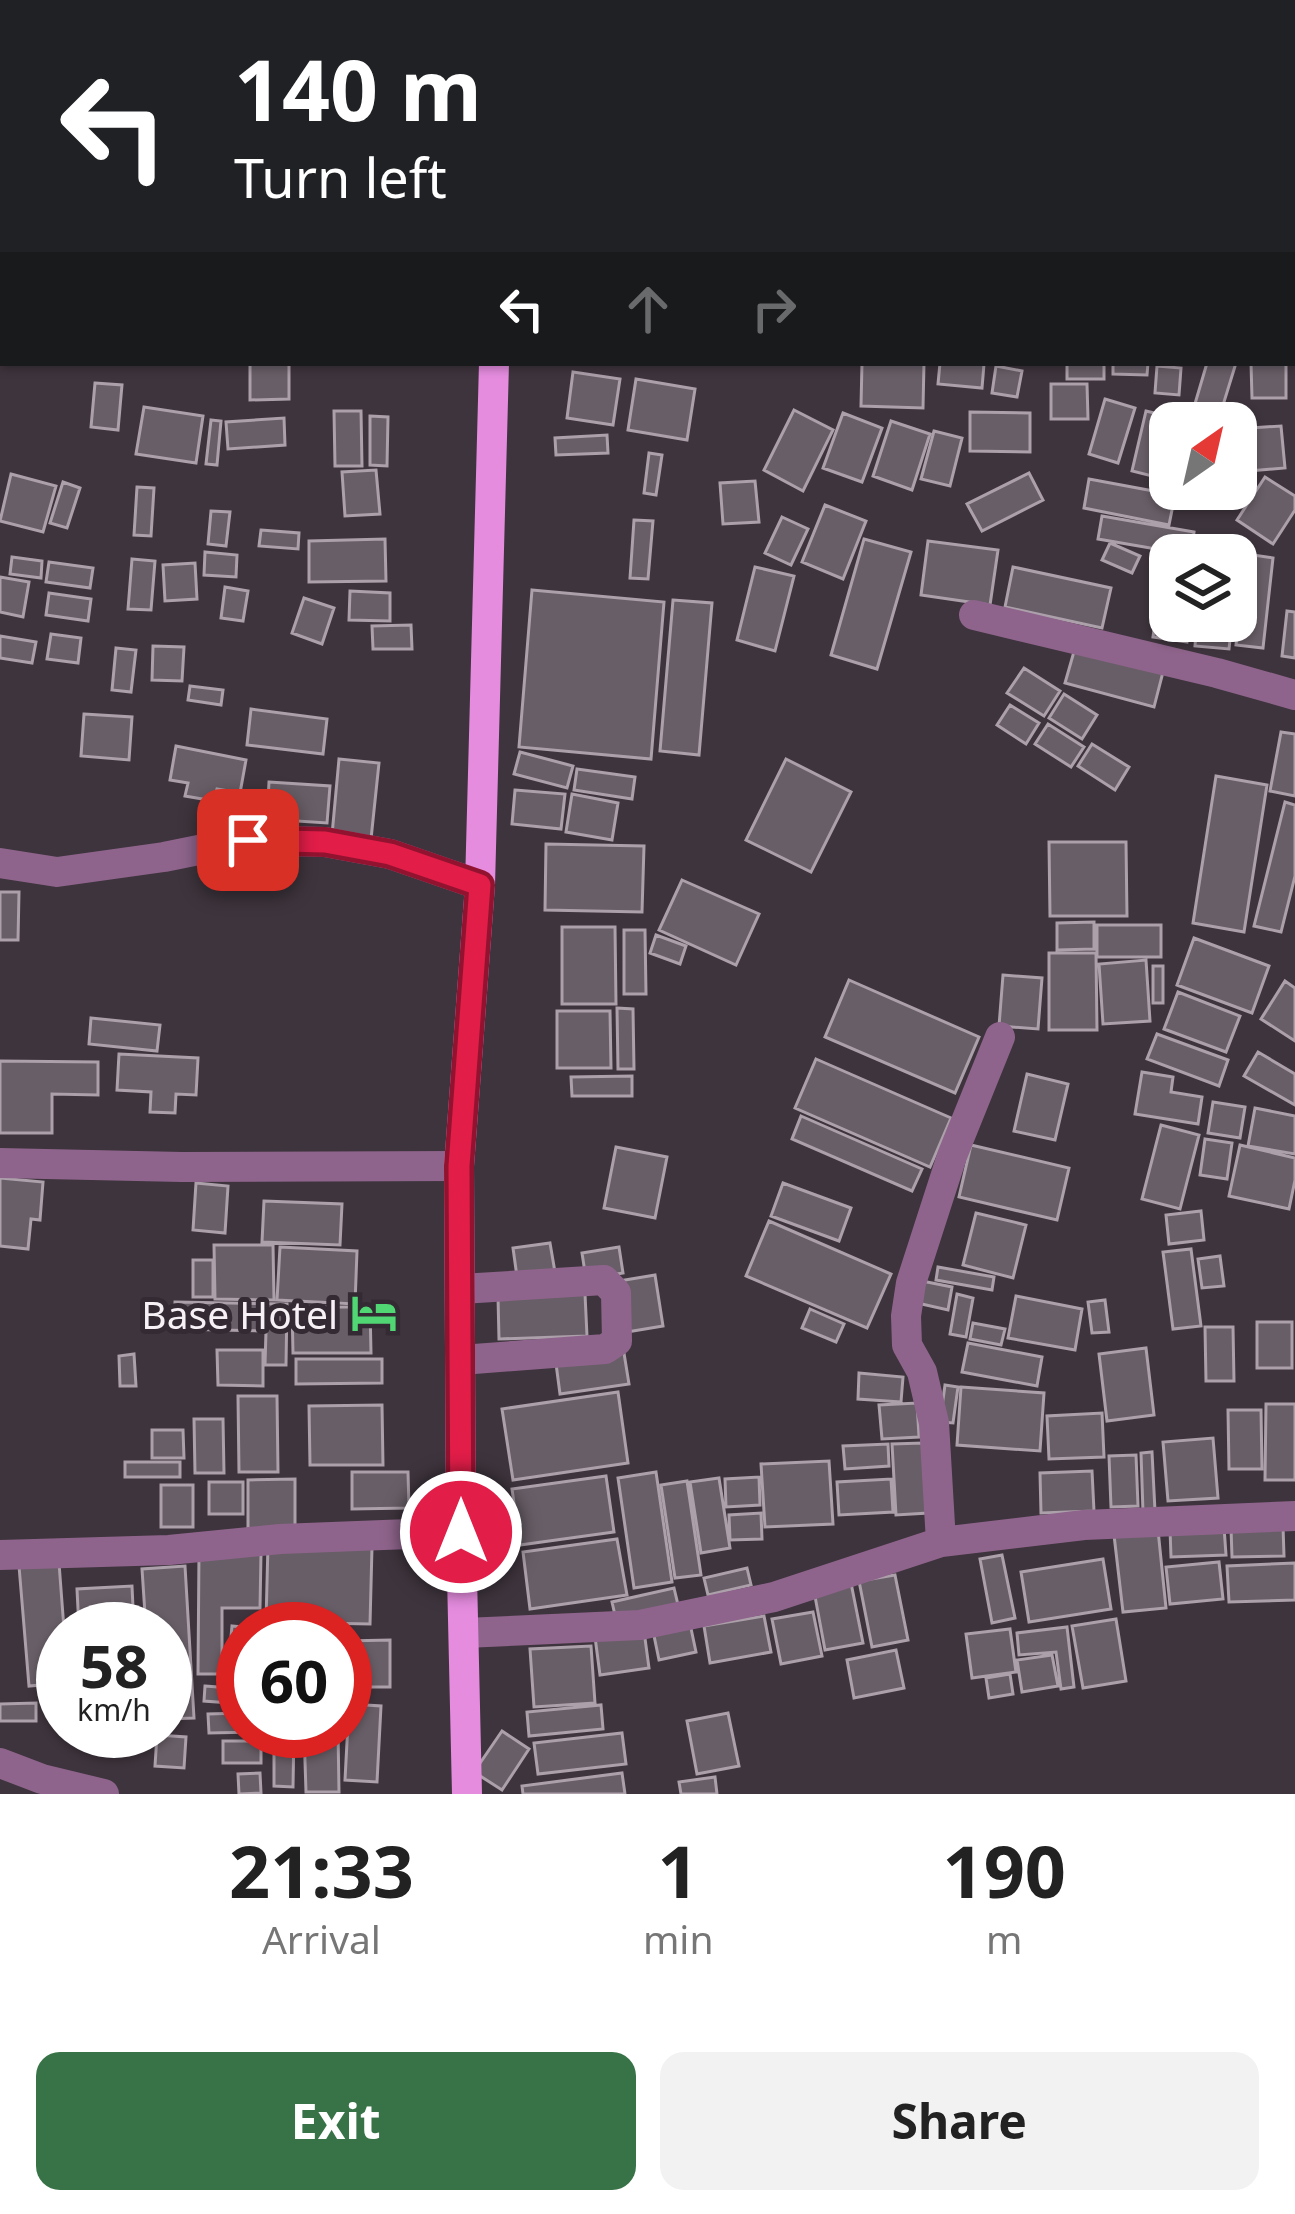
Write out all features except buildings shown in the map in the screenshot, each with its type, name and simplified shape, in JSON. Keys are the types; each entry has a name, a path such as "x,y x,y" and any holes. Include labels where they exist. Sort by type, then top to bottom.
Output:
{"main road":[{"path":"467,1794 459,1166 480,885 494,366"}],"street":[{"path":"974,615 1295,695"},
{"path":"0,863 57,872 248,840 325,842 390,854 480,885"},
{"path":"940,1543 934,1423 922,1372 907,1345 906,1316 911,1283 952,1156 1000,1037"},
{"path":"0,1163 459,1166"},
{"path":"461,1288 604,1280 616,1293 617,1341 605,1349 461,1360"},
{"path":"465,1633 640,1625 774,1597 940,1543 1084,1525 1295,1516"},
{"path":"0,1555 461,1532"},
{"path":"0,1762 42,1779 104,1794"}],"place":[{"name":"Base Hotel","path":"374,1313"}],"route":[{"path":"248,840 325,842 390,854 480,885 459,1166 461,1532"}]}
